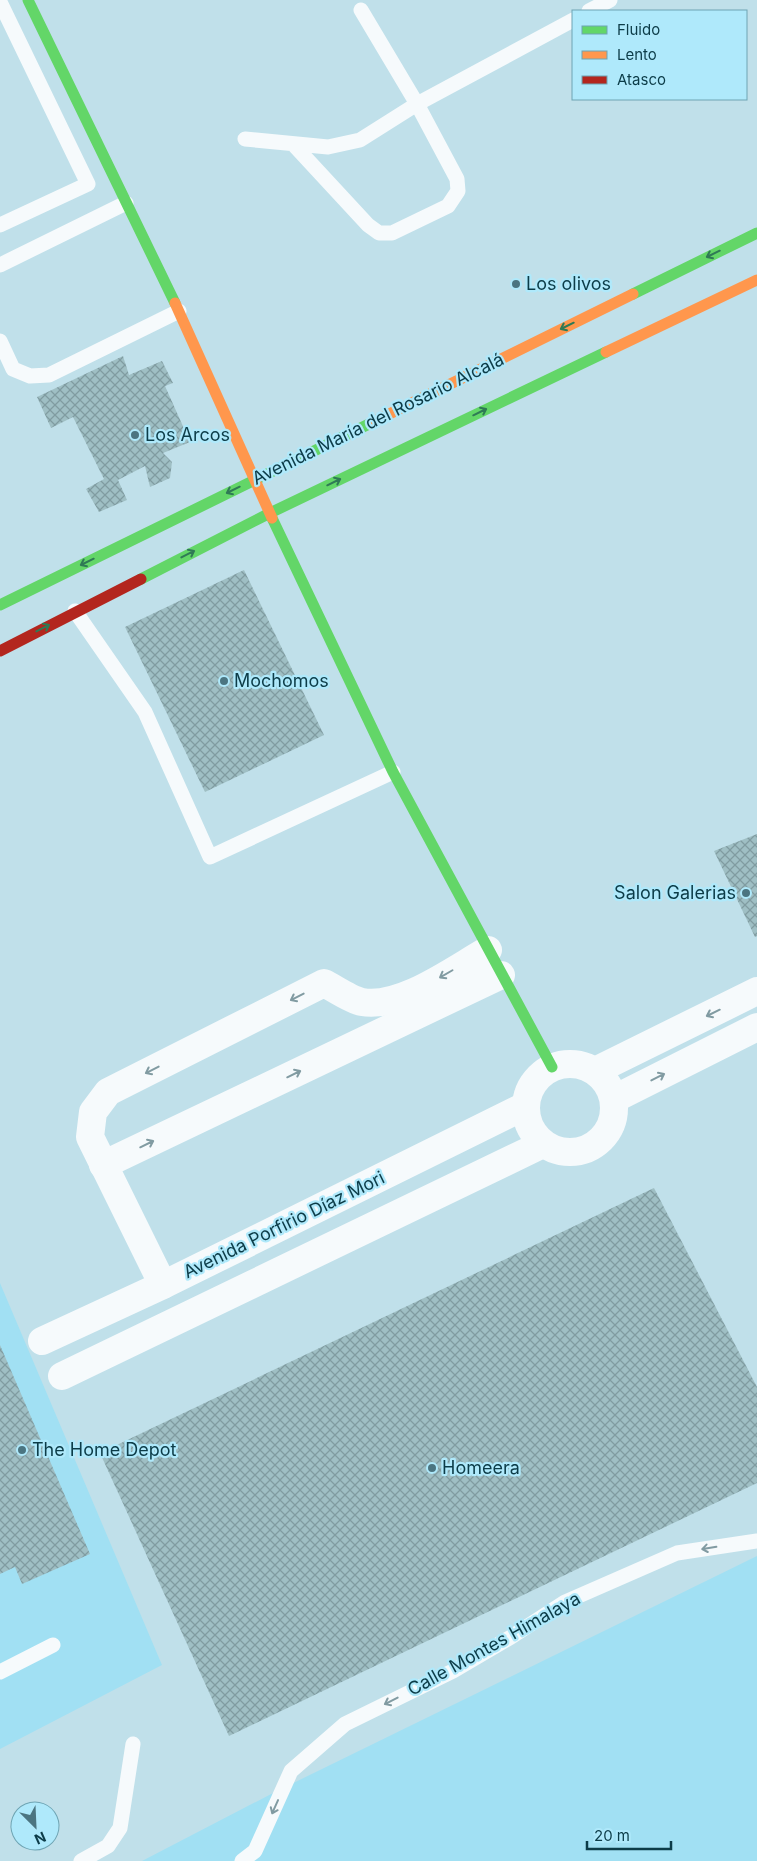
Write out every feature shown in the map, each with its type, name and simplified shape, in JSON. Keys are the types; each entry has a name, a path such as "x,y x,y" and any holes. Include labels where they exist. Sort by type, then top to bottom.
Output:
{"street":[{"path":"28,0 179,311 254,480 393,772 552,1067"},
{"name":"Avenida María del Rosario Alcalá","path":"0,605 757,232"},
{"name":"Avenida María del Rosario Alcalá","path":"0,650 270,513 757,280"},
{"path":"163,1285 90,1137 93,1112 108,1092 324,983 361,1002 382,1002 412,994 488,950"},
{"path":"103,1165 501,974"},
{"path":"595,1071 757,991"},
{"path":"614,1099 757,1027"},
{"path":"574,1063 595,1071 604,1079 614,1099 615,1112 611,1125 604,1137 582,1151 568,1152 555,1150 543,1144 533,1134 527,1120 525,1106 527,1094 533,1082 552,1067 563,1064 574,1063"},
{"name":"Avenida Porfirio Díaz Mori","path":"42,1341 163,1285 525,1106"},
{"path":"62,1376 543,1144"}],"lane":[{"path":"591,10 610,0"},
{"path":"0,2 88,184 0,225"},
{"path":"293,144 368,225 379,232 392,233 448,206 458,192 457,178 417,104 361,10"},
{"path":"244,139 328,147 360,140 417,104 572,21"},
{"path":"0,265 126,203"},
{"path":"0,341 13,369 30,376 49,375 179,311"},
{"path":"75,612 144,712 210,857 393,772"},
{"name":"Calle Montes Himalaya","path":"242,1861 255,1851 291,1771 345,1724 453,1671 565,1602 677,1553 757,1541"},
{"path":"0,1672 53,1645"},
{"path":"81,1861 108,1846 120,1828 133,1744"}],"shaded area":[{"path":"0,1283 162,1665 0,1749"},
{"path":"757,1556 757,1861 142,1861 275,1792"}],"building":[{"name":"Los Arcos","path":"123,356 129,375 162,361 173,383 165,386 190,442 163,453 172,462 170,478 150,487 145,466 118,480 127,500 99,512 86,489 104,479 73,417 51,428 37,397"},
{"name":"Mochomos","path":"244,570 324,735 205,792 125,627"},
{"name":"Salon Galerias","path":"757,834 757,936 755,937 714,851"},
{"name":"Homeera","path":"654,1188 757,1387 757,1483 229,1736 100,1453"},
{"name":"The Home Depot","path":"0,1345 90,1554 22,1584 15,1567 0,1574"}],"traffic: fast":[{"path":"28,0 175,303"},
{"path":"633,294 757,233"},
{"path":"141,579 270,513 606,352"},
{"path":"0,605 371,423"},
{"path":"272,518 393,772 552,1067"}],"traffic: slow":[{"path":"606,352 757,280"},
{"path":"371,423 633,294"},
{"path":"175,303 272,518"}],"traffic: jam":[{"path":"0,651 141,579"}],"place":[{"name":"Los olivos","path":"516,284"},
{"name":"Los Arcos","path":"135,435"},
{"name":"Mochomos","path":"224,681"},
{"name":"Salon Galerias","path":"746,893"},
{"name":"The Home Depot","path":"22,1450"},
{"name":"Homeera","path":"432,1468"}]}
